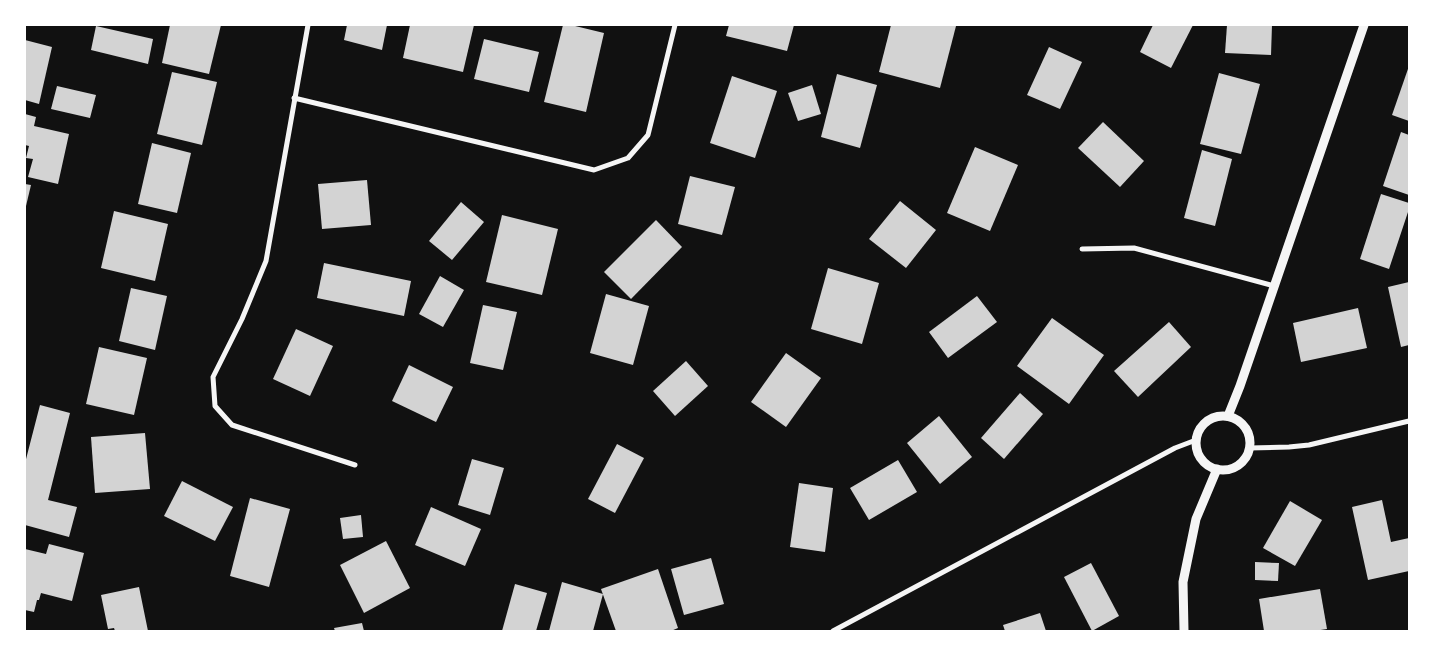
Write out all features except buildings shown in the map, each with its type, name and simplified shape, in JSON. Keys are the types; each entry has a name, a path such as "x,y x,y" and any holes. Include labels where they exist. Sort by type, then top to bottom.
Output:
{"street":[{"path":"308,25 266,261 242,319 213,377 215,406 232,425 356,465"},
{"path":"294,98 594,170 628,158 648,135 675,25"},
{"path":"1228,416 1364,25"},
{"path":"1082,249 1134,248 1274,286"},
{"path":"1228,416 1238,420 1248,432 1249,448 1247,456 1239,464 1229,469 1217,469 1206,464 1201,459 1196,440 1200,428 1210,419 1228,416"},
{"path":"1249,448 1309,445 1409,421"},
{"path":"833,631 1175,448 1196,440"},
{"path":"1184,631 1183,582 1196,520 1217,469"}]}
